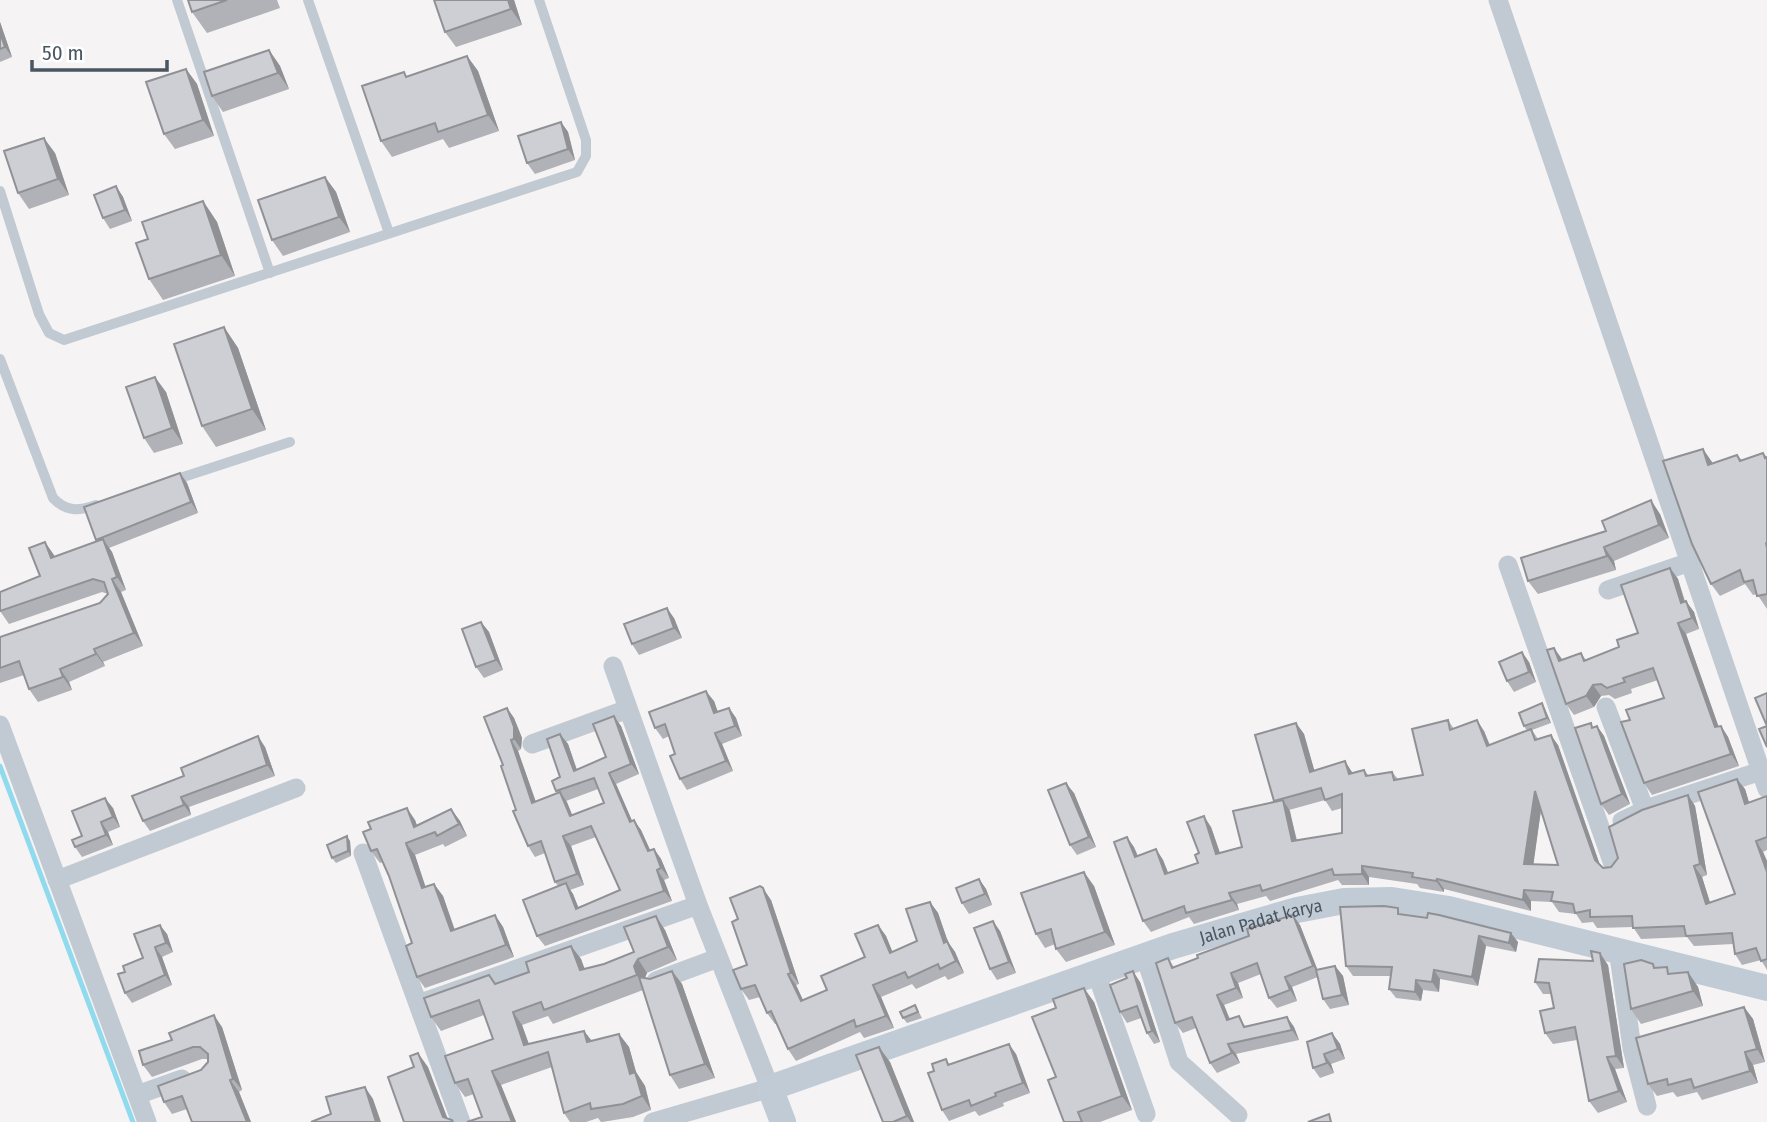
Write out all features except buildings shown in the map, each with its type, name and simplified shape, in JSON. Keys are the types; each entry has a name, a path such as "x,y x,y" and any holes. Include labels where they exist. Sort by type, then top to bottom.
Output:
{"main road":[{"name":"Jalan Padat karya","path":"770,1088 1096,972 1320,904 1392,900 1449,908 1767,988"},
{"path":"770,1088 783,1122"}],"street":[{"path":"1498,0 1765,785 1645,810 1601,832"},
{"path":"1608,590 1690,562"},
{"path":"1508,565 1614,867"},
{"path":"613,666 698,905 770,1088 653,1122"},
{"path":"1606,707 1645,810"},
{"path":"532,744 628,709"},
{"path":"0,725 147,1122"},
{"path":"57,880 296,788"},
{"path":"363,853 461,1122"},
{"path":"418,1004 698,905"},
{"path":"1618,949 1632,1048 1647,1106"},
{"path":"1144,956 1179,1062 1238,1115"},
{"path":"656,981 718,958"},
{"path":"1096,972 1146,1114"},
{"path":"137,1095 205,1071"}],"lane":[{"path":"177,0 270,273"},
{"path":"308,0 388,233"},
{"path":"0,191 38,314 49,333 57,338 71,339 577,172 586,156 586,140 539,0"},
{"path":"0,359 52,498 71,510 81,510 107,501"},
{"path":"160,484 290,442"}],"waterway":[{"path":"0,766 133,1122"}]}
